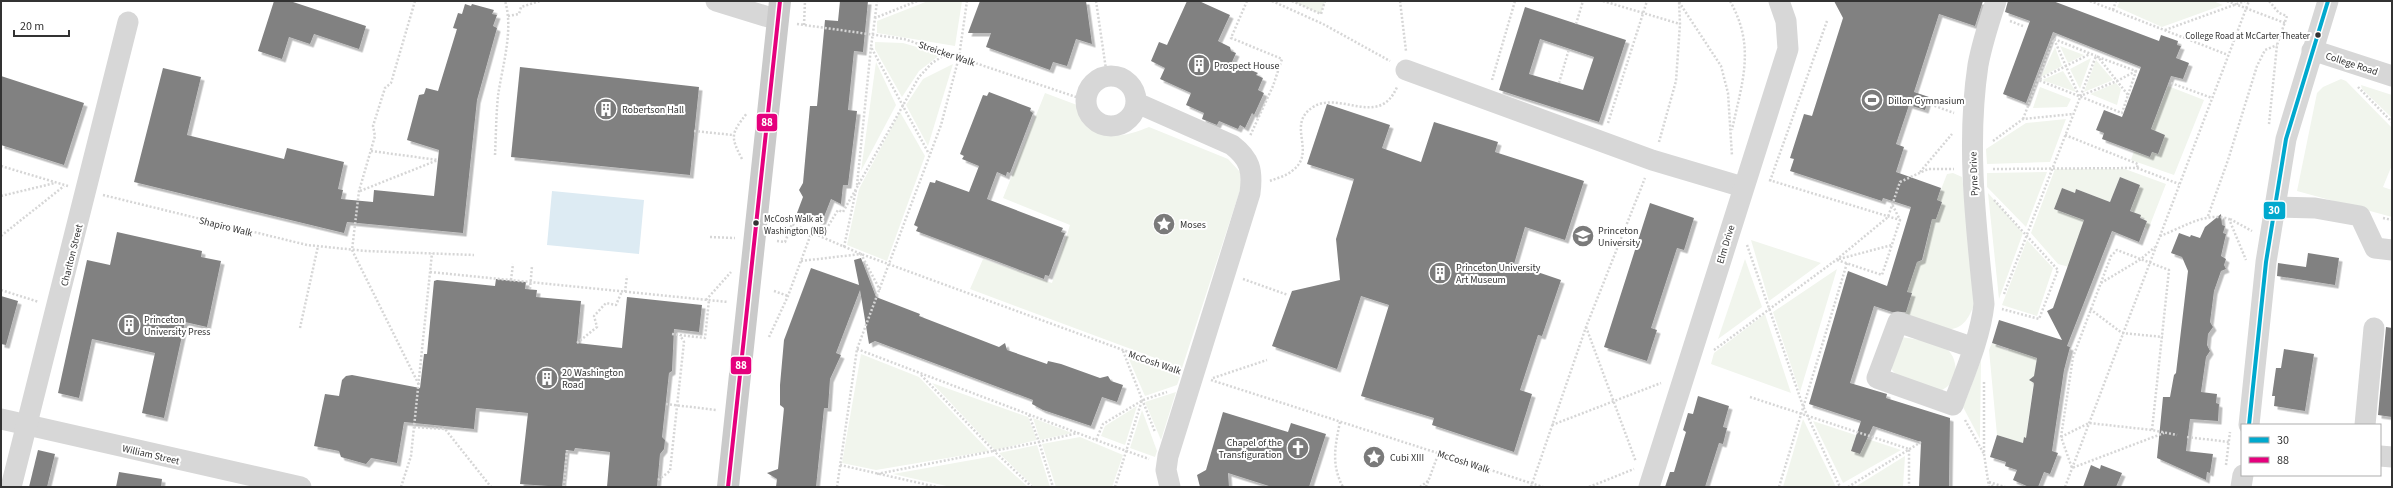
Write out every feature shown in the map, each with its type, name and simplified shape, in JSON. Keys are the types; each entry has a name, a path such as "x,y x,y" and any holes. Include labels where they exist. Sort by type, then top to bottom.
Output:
{"main road":[{"path":"728,487 779,11"}],"street":[{"path":"716,1 779,11"},
{"name":"Elm Drive","path":"1649,487 1788,48 1786,21 1779,1"},
{"name":"Pyne Drive","path":"1974,348 1898,322 1877,378 1953,405 1974,348 1982,321 1984,304 1971,169 1974,105 1978,64 1996,1"},
{"path":"2249,424 2266,262 2286,139 2328,1"},
{"name":"Charlton Street","path":"11,487 87,191 128,22"},
{"name":"College Road","path":"2312,50 2392,76"},
{"path":"1404,69 1603,140 1652,160 1743,187"},
{"path":"1107,76 1121,78 1127,82 1136,94 1137,103 1131,117 1125,123 1108,127 1093,120 1088,113 1085,100 1089,88 1093,83 1107,76"},
{"path":"1137,103 1232,145 1243,153 1252,168 1250,193 1225,273 1201,377 1172,440 1166,465 1170,487"},
{"path":"2276,207 2315,208 2360,216 2375,248 2392,250"},
{"path":"2365,424 2374,328"},
{"name":"William Street","path":"1,419 301,487"},
{"path":"2381,456 2392,457"},
{"path":"2241,487 2243,476"}],"path":[{"path":"415,1 391,83 385,88 373,126 375,136 359,191 352,250 419,385"},
{"path":"495,155 498,97 508,16 505,1"},
{"path":"508,16 519,14 521,7 540,1"},
{"name":"Streicker Walk","path":"806,1 804,25 904,39 1085,100"},
{"path":"844,247 857,187 872,35 877,1"},
{"path":"875,18 917,1"},
{"path":"837,487 858,349 941,125 959,57 967,1"},
{"path":"1096,1 1107,76"},
{"path":"1243,153 1273,86 1282,59 1231,38 1247,1"},
{"path":"1272,1 1323,24 1404,69"},
{"path":"1292,1 1321,14 1326,1"},
{"path":"1264,183 1292,172 1299,164 1304,155 1300,127 1306,113 1312,108 1329,101 1363,108 1381,104 1390,99 1397,89 1404,69 1406,51 1400,1"},
{"path":"1490,86 1515,1"},
{"path":"1576,24 1583,1"},
{"path":"1603,1 1680,24"},
{"path":"1603,140 1647,1"},
{"path":"1678,1 1721,66 1728,93 1733,163"},
{"path":"1531,487 1551,425 1586,327 1652,160 1670,104 1676,81 1680,24 1678,1"},
{"path":"1730,1 1741,19 1746,49 1743,77 1731,134"},
{"path":"2090,1 2228,55"},
{"path":"2113,10 2116,1"},
{"path":"2227,1 2285,23"},
{"path":"2165,30 2245,1"},
{"path":"2065,487 2122,333 2249,1"},
{"path":"2269,1 2279,13 2287,16"},
{"path":"2009,20 2023,26"},
{"path":"1770,181 1827,21"},
{"path":"2054,39 2136,71"},
{"path":"2054,39 2080,96"},
{"path":"2023,119 2054,39"},
{"path":"2208,216 2228,160 2258,66 2265,50 2278,45"},
{"path":"871,46 929,154"},
{"path":"1559,83 1569,49"},
{"path":"822,236 838,210 843,212 902,105 928,68 948,53"},
{"path":"2038,80 2090,54"},
{"path":"2097,56 2128,95"},
{"path":"2001,301 2080,96 2097,56"},
{"path":"2038,80 2122,113 2136,71"},
{"path":"2080,96 2117,81 2136,71"},
{"path":"2354,82 2392,122"},
{"path":"2171,83 2212,98"},
{"path":"1927,103 1962,116"},
{"path":"743,162 733,140 733,135 734,130 747,113"},
{"path":"1989,144 2023,119 2073,114"},
{"path":"1920,172 1957,128"},
{"path":"694,131 733,135"},
{"path":"2065,135 2138,164 2137,168"},
{"path":"359,191 438,160 371,151"},
{"name":"Shapiro Walk","path":"1,166 56,183 291,242 352,250 474,255"},
{"path":"1712,352 1836,260 1888,217 1900,182 1920,172 1935,168 2137,168 2179,184"},
{"path":"1763,179 1900,220"},
{"path":"1,196 56,183"},
{"path":"1,236 65,185"},
{"path":"1993,198 2058,270 2039,320 1998,308"},
{"path":"1836,260 1882,275 1900,220 1892,204"},
{"path":"2160,236 2208,216 2218,215 2256,233"},
{"path":"2229,219 2248,266"},
{"name":"McCosh Walk","path":"777,241 785,242 792,224 812,231 861,254 1123,351 1340,422 1439,452 1543,487"},
{"path":"769,337 788,296 812,231"},
{"path":"710,237 737,238"},
{"path":"1746,243 1803,406 1840,487"},
{"path":"300,328 318,246"},
{"path":"1836,260 1892,246"},
{"path":"2100,284 2141,259 2156,247"},
{"path":"2072,468 2061,437 2073,357 2111,256 2117,250 2169,270 2152,430"},
{"path":"401,487 411,456 432,253"},
{"path":"801,261 861,254 880,290"},
{"path":"1779,487 1847,263"},
{"path":"511,280 513,264"},
{"path":"530,289 532,266"},
{"path":"672,334 705,338 708,300 733,268"},
{"path":"430,272 730,302"},
{"path":"1225,273 1288,295"},
{"path":"577,343 597,327 594,316 606,303 616,305 623,292 627,276"},
{"path":"1,290 57,308"},
{"path":"774,290 788,296"},
{"path":"2090,309 2122,333 2163,337"},
{"path":"1586,327 1638,467 1589,487"},
{"path":"658,480 670,471 684,342 680,335"},
{"path":"858,349 920,374 1166,465"},
{"path":"1123,351 1156,435"},
{"path":"1201,377 1267,360"},
{"path":"920,374 995,452 1032,487"},
{"path":"1984,377 1984,454 1988,487"},
{"path":"1551,425 1669,380"},
{"path":"1096,440 1103,424 1143,400 1168,391"},
{"path":"1750,397 1909,449"},
{"path":"1115,487 1143,400"},
{"path":"666,404 719,410"},
{"path":"1029,414 1053,487"},
{"path":"1340,422 1335,447 1336,473 1343,487"},
{"path":"2061,437 2089,423 2152,430 2177,435"},
{"path":"414,427 445,429 492,487"},
{"path":"877,474 995,452 1078,433"},
{"path":"2072,468 2164,433"},
{"path":"2187,437 2229,442"},
{"path":"1848,487 1921,442"},
{"path":"1909,449 1909,487"},
{"path":"564,487 568,450"},
{"path":"1426,487 1439,452"},
{"path":"840,465 937,487"},
{"path":"1420,487 1428,480"},
{"path":"1988,482 1992,487"},
{"path":"1988,482 2005,487"}],"shaded area":[{"path":"928,1 962,1 955,46 877,33 877,21"},
{"path":"1292,1 1325,1 1321,14"},
{"path":"2120,1 2213,1 2223,5 2162,27 2117,7"},
{"path":"875,42 903,43 941,54 919,71 902,97 875,49"},
{"path":"2060,46 2084,55 2068,63"},
{"path":"2055,47 2062,66 2041,77"},
{"path":"2091,58 2080,89 2070,69"},
{"path":"2096,60 2113,80 2084,92"},
{"path":"876,62 896,105 861,171"},
{"path":"953,64 928,146 906,105 923,79"},
{"path":"2063,71 2076,92 2042,80"},
{"path":"2341,79 2346,81 2392,128 2392,165 2383,187 2392,190 2392,217 2297,191 2317,93 2323,87"},
{"path":"2116,83 2121,89 2117,105 2090,94"},
{"path":"2361,85 2392,95 2392,118 2362,89"},
{"path":"2168,86 2204,100 2174,175 2131,160 2134,151 2150,157 2152,152 2158,154 2165,135 2151,129"},
{"path":"2040,87 2071,99 2067,107 2033,108"},
{"path":"1045,93 1077,105 1084,120 1092,129 1099,133 1116,136 1133,133 1149,127 1228,159 1240,172 1241,187 1182,368 970,289 983,259 1052,283 1070,225 1003,198"},
{"path":"900,112 925,156 887,261 847,245 859,189"},
{"path":"2066,119 2050,162 1987,164 1986,149 2026,123"},
{"path":"2055,169 2125,169 2166,184 2148,230 2145,227 2147,221 2130,210 2139,185 2120,177 2110,202 2076,189 2075,193 2062,188 2054,209 2084,220 2069,267 2058,264 2031,233"},
{"path":"2047,172 2026,227 1987,187 1987,173"},
{"path":"1953,173 1962,177 1974,304 1969,317 1962,325 1946,329 1904,316 1912,294 1907,292 1917,262 1923,260 1932,219 1936,219 1942,202 1937,200 1947,174"},
{"path":"552,191 644,200 639,254 547,245"},
{"path":"1988,193 2023,233 1999,299"},
{"path":"1751,240 1821,263 1769,301"},
{"path":"2027,240 2053,268 2037,316 2002,305"},
{"path":"1745,259 1762,307 1718,339"},
{"path":"1837,269 1800,392 1773,312"},
{"path":"1765,314 1791,393 1711,364 1714,353"},
{"path":"1901,337 1922,340 1943,346 1950,352 1956,369 1954,379 1947,387 1936,393 1903,382 1892,370 1889,354"},
{"path":"1992,343 2008,351 2009,348 2037,358 2026,438 2024,438 2023,443 1997,435 1989,350"},
{"path":"861,354 919,377 989,451 876,470 842,463"},
{"path":"1128,357 1180,377 1177,385 1145,396"},
{"path":"1981,360 1980,439 1963,407"},
{"path":"932,383 1028,417 1037,440 995,450"},
{"path":"1176,392 1161,440 1145,402"},
{"path":"1137,406 1125,445 1101,436 1105,426"},
{"path":"1142,410 1157,451 1155,457 1130,448"},
{"path":"1033,418 1072,433 1040,440"},
{"path":"1803,419 1836,487 1783,487"},
{"path":"1813,421 1901,450 1843,483"},
{"path":"1080,437 1123,455 1112,487 1056,487 1042,444"},
{"path":"1037,445 1050,487 1034,487 999,453"},
{"path":"994,456 1028,487 951,487 893,474"},
{"path":"1905,456 1903,487 1855,487"}],"building":[{"path":"274,1 290,1 366,26 359,49 314,34 310,44 289,37 282,59 258,51"},
{"path":"840,1 868,1 863,52 854,51 848,110 857,111 848,185 843,185 841,204 831,199 822,222 797,213 803,197 799,190 803,183 810,106 817,106 825,20 838,21"},
{"path":"980,1 1086,1 1092,44 1076,39 1067,66 1053,62 1050,70 986,47 991,33 968,33"},
{"name":"Prospect House","path":"1187,1 1199,1 1230,15 1218,41 1230,47 1231,51 1236,53 1232,62 1258,73 1256,75 1263,78 1258,90 1264,93 1254,115 1252,113 1245,128 1240,125 1238,129 1219,121 1217,125 1202,119 1204,113 1186,105 1191,93 1160,79 1165,68 1151,61 1159,42 1167,45"},
{"path":"1834,1 1983,1 1975,26 1939,14 1914,92 1929,97 1925,110 1909,105 1896,144 1904,147 1896,172 1941,188 1937,200 1942,202 1936,219 1932,219 1922,260 1917,262 1907,292 1912,293 1906,312 1892,312 1874,306 1850,383 1887,394 1886,398 1950,418 1949,487 1919,487 1921,442 1873,426 1860,454 1851,451 1861,421 1809,404 1848,271 1887,286 1911,207 1883,198 1882,201 1790,171 1794,159 1790,158 1804,114 1812,116 1843,18"},
{"path":"2008,1 2053,1 2159,41 2161,35 2178,41 2177,45 2181,46 2176,58 2189,63 2183,79 2171,76 2151,129 2165,135 2158,154 2152,152 2150,157 2102,139 2104,133 2096,130 2104,110 2122,117 2141,67 2053,32 2026,103 2003,94 2030,21 2005,12"},
{"path":"465,4 471,6 472,4 494,10 492,14 497,15 493,26 497,28 477,100 463,233 347,222 344,233 134,182 163,68 201,77 187,135 284,159 287,148 344,162 338,189 343,190 341,199 373,202 374,190 434,196 439,150 407,140 419,95 424,94 426,88 438,91 457,29 453,28 458,13 462,14"},
{"path":"1525,7 1626,40 1599,122 1499,90","holes":["1540,39 1594,57 1583,90 1529,74"]},
{"name":"Robertson Hall","path":"520,67 699,87 690,175 511,157"},
{"path":"1,76 84,103 64,165 1,145"},
{"path":"989,92 1031,108 1030,111 1033,113 1010,173 1007,172 1006,176 997,172 987,199 1063,228 1061,232 1065,233 1049,276 1045,275 1044,279 916,231 918,227 914,225 930,182 935,183 936,180 969,192 979,166 962,159 964,156 960,154 983,95 987,96"},
{"name":"Princeton University Art Museum","path":"1327,104 1390,125 1382,148 1421,162 1434,122 1498,142 1495,152 1584,181 1565,240 1525,227 1514,264 1561,280 1542,336 1538,335 1520,390 1532,394 1514,452 1432,425 1434,418 1361,396 1389,305 1361,296 1337,369 1272,346 1292,291 1340,280 1336,239 1354,179 1307,164"},
{"path":"2120,177 2140,185 2130,211 2141,215 2140,218 2147,221 2139,242 2112,231 2067,346 2070,347 2064,370 2052,451 2058,453 2050,474 2044,472 2038,487 2029,487 2013,480 2017,470 2005,466 2006,462 1990,457 1997,435 2023,443 2024,437 2026,438 2034,383 2029,380 2034,376 2037,358 1992,343 1999,320 2062,340 2047,311 2053,308 2084,220 2054,209 2062,188 2075,193 2076,189 2110,202"},
{"path":"1650,203 1694,218 1684,250 1677,248 1651,328 1657,330 1647,361 1604,347"},
{"path":"2221,214 2222,225 2225,226 2223,233 2226,234 2221,256 2226,259 2224,265 2226,269 2221,271 2214,291 2210,322 2213,327 2208,334 2207,345 2210,351 2206,357 2201,392 2217,394 2216,403 2219,404 2218,421 2190,419 2186,451 2213,454 2210,473 2207,472 2206,480 2157,458 2163,397 2170,397 2174,375 2176,373 2188,271 2182,257 2171,253 2179,233 2190,237 2191,235 2200,238 2205,227"},
{"name":"Princeton University Press","path":"117,232 202,251 201,257 221,261 207,327 185,322 164,418 142,413 155,353 92,339 79,398 58,393 87,260 110,265"},
{"path":"2308,253 2339,258 2335,285 2277,276 2278,263 2306,267"},
{"path":"861,258 876,297 920,314 919,316 999,347 1005,343 1007,350 1047,364 1048,361 1061,364 1100,378 1108,376 1111,381 1123,385 1117,402 1102,397 1091,426 1043,410 1032,404 1033,400 875,341 869,344 860,290 836,353 841,355 830,379 828,408 824,408 816,487 776,487 777,479 767,473 778,469 784,408 780,405 780,385 784,340 811,268 859,285 854,260"},
{"name":"20 Washington Road","path":"496,279 526,282 525,289 537,290 536,297 581,301 577,343 622,348 627,297 702,305 699,332 674,329 672,371 669,373 662,437 665,440 664,449 660,454 657,487 607,487 610,452 575,448 574,451 566,450 562,487 520,484 528,413 476,408 474,429 404,422 397,463 371,458 366,464 341,457 339,451 314,446 325,394 339,396 342,380 346,376 352,375 420,388 424,354 427,354 434,281 437,280 495,286"},
{"path":"1,296 18,301 6,345 1,344"},
{"path":"2386,327 2392,328 2392,417 2378,415"},
{"path":"2284,349 2314,354 2305,411 2274,406 2275,396 2272,396 2276,368 2281,368"},
{"path":"1698,396 1729,406 1723,427 1727,428 1723,444 1719,443 1705,487 1665,487 1670,472 1674,472 1686,432 1683,430 1688,413 1693,414"},
{"path":"1223,412 1288,432 1291,423 1326,434 1309,487 1272,487 1228,473 1229,487 1200,487 1197,475 1206,470"},
{"path":"38,450 55,454 47,487 29,487"},
{"path":"2091,465 2100,469 2101,465 2122,473 2116,487 2083,487"},
{"path":"119,472 162,479 161,487 116,487"}],"transit line":[{"name":"88","path":"728,487 780,1"},
{"name":"30","path":"2249,424 2266,262 2286,139 2328,1"}],"place":[{"name":"College Road at McCarter Theater","path":"2318,35"},
{"name":"Prospect House","path":"1199,65"},
{"name":"Dillon Gymnasium","path":"1872,100"},
{"name":"Robertson Hall","path":"606,109"},
{"name":"McCosh Walk at Washington (NB)","path":"756,223"},
{"name":"Moses","path":"1164,224"},
{"name":"Princeton University","path":"1583,236"},
{"name":"Princeton University Art Museum","path":"1440,273"},
{"name":"Princeton University Press","path":"129,325"},
{"name":"20 Washington Road","path":"547,378"},
{"name":"Chapel of the Transfiguration","path":"1298,448"},
{"name":"Cubi XIII","path":"1374,457"}]}
